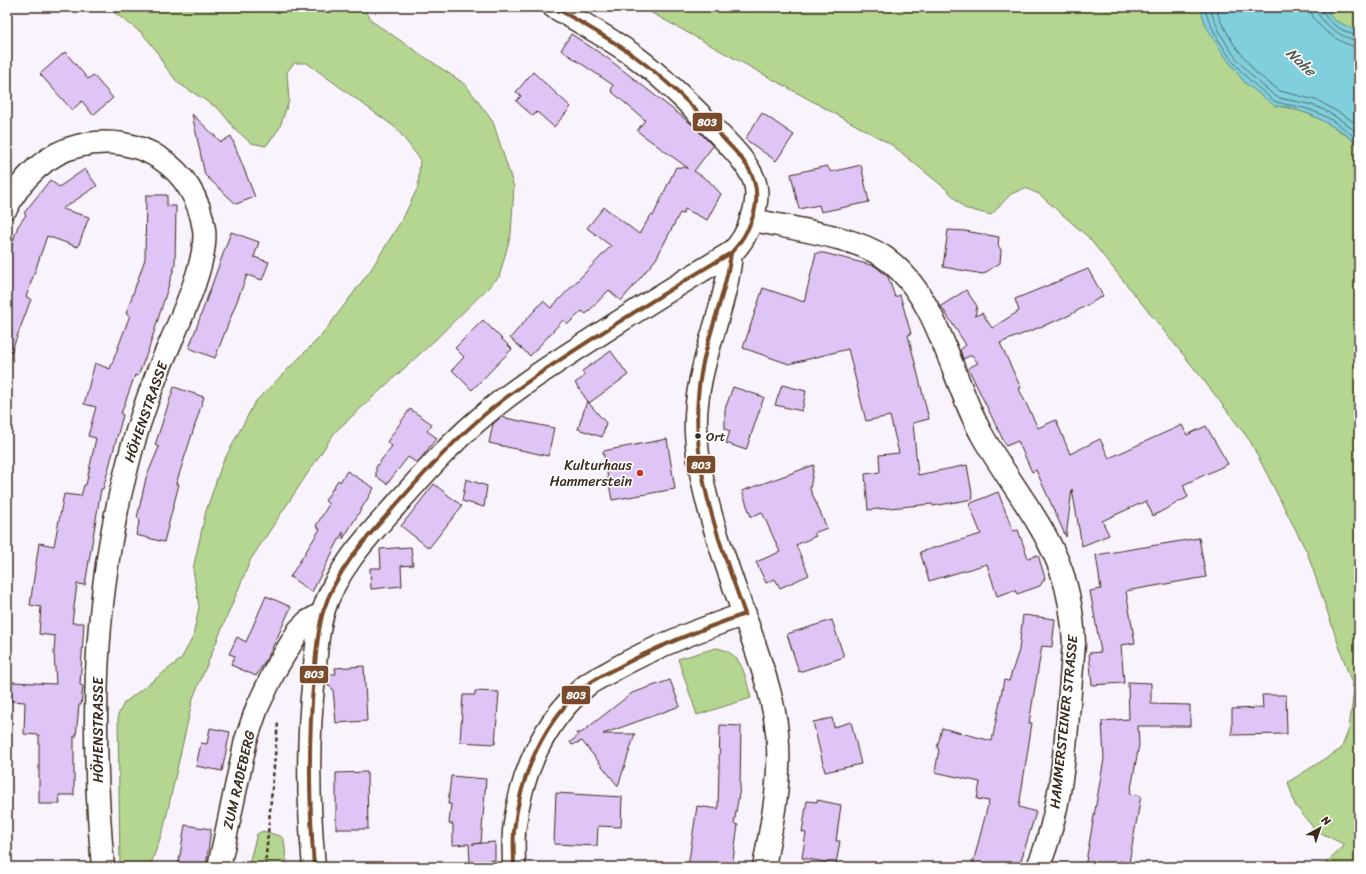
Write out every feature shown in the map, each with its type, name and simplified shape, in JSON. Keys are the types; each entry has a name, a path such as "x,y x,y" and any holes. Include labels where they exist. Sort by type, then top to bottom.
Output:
{"street":[{"path":"314,867 308,767 309,721 316,653 323,613 330,593 343,571 383,520 452,444 478,420 511,394 567,355 661,295 731,253 738,247 751,219 756,200 754,181 744,163 724,139 692,105 637,58 554,7"},
{"name":"HÖHENSTRASSE","path":"7,207 12,196 30,174 54,155 77,146 106,142 130,145 153,152 173,168 187,186 199,209 204,231 203,252 195,281 156,376 124,476 104,581 99,634 96,707 100,827 103,867"},
{"name":"HAMMERSTEINER STRASSE","path":"751,219 804,230 853,243 883,256 913,284 927,308 980,433 1035,518 1060,569 1073,617 1074,644 1056,806 1046,849 1038,867"},
{"path":"731,253 730,273 702,371 696,408 696,433 699,461 712,516 769,691 777,732 779,769 775,808 764,867"},
{"name":"ZUM RADEBERG","path":"219,867 246,740 257,708 274,670 299,630 307,622 323,613"},
{"path":"514,867 514,832 520,793 528,768 544,734 564,707 588,684 627,662 688,634 745,614"}],"path":[{"path":"265,867 278,718"}],"green space":[{"path":"86,7 363,7 373,22 466,85 493,122 514,187 511,234 499,277 435,340 335,432 251,559 193,698 164,827 150,867 120,867 118,715 124,703 181,659 193,637 199,607 193,569 206,511 222,464 255,402 321,336 370,271 403,218 418,187 420,159 396,128 307,63 294,63 287,72 289,101 279,129 266,146 251,143 235,129 219,109 178,83 164,65 156,50 142,33 112,11"},
{"path":"641,7 1200,7 1206,26 1275,106 1309,114 1320,119 1359,145 1359,867 1322,867 1345,845 1315,830 1295,805 1288,782 1341,749 1349,729 1354,690 1307,552 1250,441 1202,378 1088,237 1039,194 1025,188 1011,194 991,215 964,208 946,189 892,145"},
{"path":"1324,7 1359,7 1359,32 1334,20"},
{"path":"716,648 725,650 732,654 737,660 744,674 751,698 697,715 678,659"},
{"path":"263,831 280,836 284,839 287,867 248,867 257,834"}],"water":[{"name":"Nahe","path":"1200,7 1324,7 1334,20 1359,32 1359,145 1341,131 1312,115 1288,107 1275,106 1245,83 1221,51 1206,26"}],"building":[{"path":"571,34 606,57 694,126 713,146 694,171 709,181 721,194 707,220 685,209 683,214 680,213 656,259 621,301 609,290 586,314 582,311 568,324 563,320 530,356 510,338 543,301 551,308 611,246 587,228 604,207 639,234 651,215 653,216 676,167 688,168 637,131 645,120 611,91 613,85 561,50"},
{"path":"65,52 88,79 93,75 113,98 93,115 82,101 72,110 40,74"},
{"path":"533,72 571,107 554,127 537,112 533,116 516,101 521,96 516,92"},
{"path":"762,113 794,135 776,161 745,139"},
{"path":"192,114 221,142 231,136 255,197 236,204 205,175"},
{"path":"861,165 869,202 821,212 819,205 799,209 791,174 827,166 831,172"},
{"path":"85,169 97,186 62,209 89,217 78,247 47,236 26,297 31,299 9,358 7,358 7,260 18,226 26,215 24,213 50,180 59,187"},
{"path":"146,195 167,195 167,206 176,206 175,265 149,348 138,376 135,375 121,414 123,415 103,489 101,489 85,585 77,584 72,623 84,623 80,685 83,686 81,705 79,705 76,737 74,736 74,795 59,795 60,804 39,804 39,735 24,734 25,702 11,701 12,682 56,684 54,653 55,636 39,634 41,607 30,605 39,543 54,546 64,494 81,496 84,485 86,485 96,438 88,436 96,407 84,404 95,363 110,369 130,315 126,314 145,259"},
{"path":"948,230 965,231 999,237 998,245 1001,250 1000,263 983,274 943,267"},
{"path":"231,232 259,242 254,257 269,262 262,280 247,275 215,358 189,348"},
{"path":"816,253 824,253 875,266 888,277 895,297 900,295 911,334 908,335 929,419 913,423 918,475 967,465 973,499 933,506 932,504 868,510 865,474 880,472 879,455 899,453 890,416 866,421 848,349 789,364 743,348 763,288 804,302"},
{"path":"1088,269 1103,296 1068,316 1000,343 1021,388 1019,389 1038,428 1056,420 1070,454 1100,439 1109,458 1182,425 1187,435 1206,426 1228,464 1183,485 1188,497 1153,516 1146,501 1102,521 1109,535 1082,546 1072,489 1066,537 1036,470 1032,472 1018,441 1006,446 968,368 978,363 972,355 963,359 960,350 966,345 941,306 966,290 977,306 975,316 982,313 992,328 1019,311 1015,299"},
{"path":"483,320 512,349 472,390 452,370 464,357 455,348"},
{"path":"611,351 628,375 589,403 575,383 585,376 582,371"},
{"path":"782,385 806,391 802,411 775,405"},
{"path":"174,387 204,397 176,484 179,484 164,542 136,535 140,519 137,518 146,478 159,447 155,445"},
{"path":"733,387 764,397 746,450 726,443 730,431 725,429 725,409"},
{"path":"587,401 606,423 602,437 578,429"},
{"path":"410,409 432,424 427,431 437,438 417,463 408,457 387,484 376,476 376,467 392,446 387,442"},
{"path":"501,417 554,428 548,456 489,443 493,424"},
{"name":"Kulturhaus Hammerstein","path":"667,439 675,489 612,500 603,451"},
{"path":"814,465 810,489 827,528 814,533 816,536 796,545 809,575 780,588 775,579 766,583 756,562 780,552 762,512 751,517 742,491"},
{"path":"347,471 374,488 343,539 343,532 312,592 290,577 320,529 316,526 329,504 325,501 338,480 340,482"},
{"path":"466,479 487,486 484,507 462,501"},
{"path":"434,484 462,506 429,548 401,526"},
{"path":"998,492 1013,531 1018,530 1028,558 1038,555 1045,578 1040,586 1017,594 1015,590 997,596 987,564 929,581 920,552 981,534 969,504"},
{"path":"1199,538 1206,577 1126,591 1135,643 1121,645 1124,683 1092,685 1089,653 1101,652 1090,591 1101,589 1096,555"},
{"path":"411,547 413,565 401,566 402,586 371,589 370,568 381,568 380,549"},
{"path":"266,596 291,607 271,651 256,676 231,665 235,656 229,654 237,637 246,642"},
{"path":"1023,615 1055,619 1052,647 1042,646 1029,723 1032,723 1019,807 1036,812 1019,867 972,867 989,801 977,799 980,782 935,772 939,749 937,748 942,728 992,741 1004,680 1009,681 1019,650"},
{"path":"832,620 844,657 799,672 787,634"},
{"path":"364,666 367,721 336,723 333,689 326,684 327,674 336,674 335,668"},
{"path":"670,680 680,706 603,734 635,734 618,786 582,741 572,745 570,742 578,736 576,733 581,733 632,693"},
{"path":"1128,682 1151,683 1151,704 1190,705 1190,726 1138,726 1139,745 1130,794 1141,796 1129,863 1118,861 1117,867 1085,867 1104,759 1102,721 1129,719"},
{"path":"475,691 499,692 495,744 460,742 463,695 475,695"},
{"path":"1262,695 1286,695 1287,734 1232,735 1232,709 1263,708"},
{"path":"832,718 834,727 851,722 861,764 825,772 813,722"},
{"path":"720,725 741,726 740,788 734,824 738,825 732,867 688,867 697,806 718,809"},
{"path":"210,728 230,732 222,771 196,766 201,743 207,744"},
{"path":"367,772 368,829 336,829 336,773"},
{"path":"451,776 486,779 481,843 472,844 495,842 495,860 470,863 469,844 453,845 453,824 449,824 451,804 448,804"},
{"path":"556,793 622,797 621,827 598,826 597,846 554,844"},
{"path":"817,800 841,805 836,841 840,841 836,864 802,858 806,833 802,832 807,801 817,802"},
{"path":"185,825 211,829 206,867 178,867"}],"transit line":[{"name":"803","path":"314,867 310,795 310,748 316,652 323,612 344,568 363,542 418,481 452,444 477,421 514,392 551,366 695,274 731,253 743,238 755,210 756,191 752,174 735,151 700,115 670,85 637,58 607,38 554,7"},
{"name":"803","path":"731,253 729,269 701,373 697,405 698,436 701,466 707,496 724,555 745,614"},
{"name":"803","path":"514,867 514,831 517,810 528,770 536,750 546,732 571,699 587,685 634,659 681,638 745,614"}],"place":[{"name":"Ort","path":"698,436"},
{"name":"Kulturhaus Hammerstein","path":"640,473"}]}
